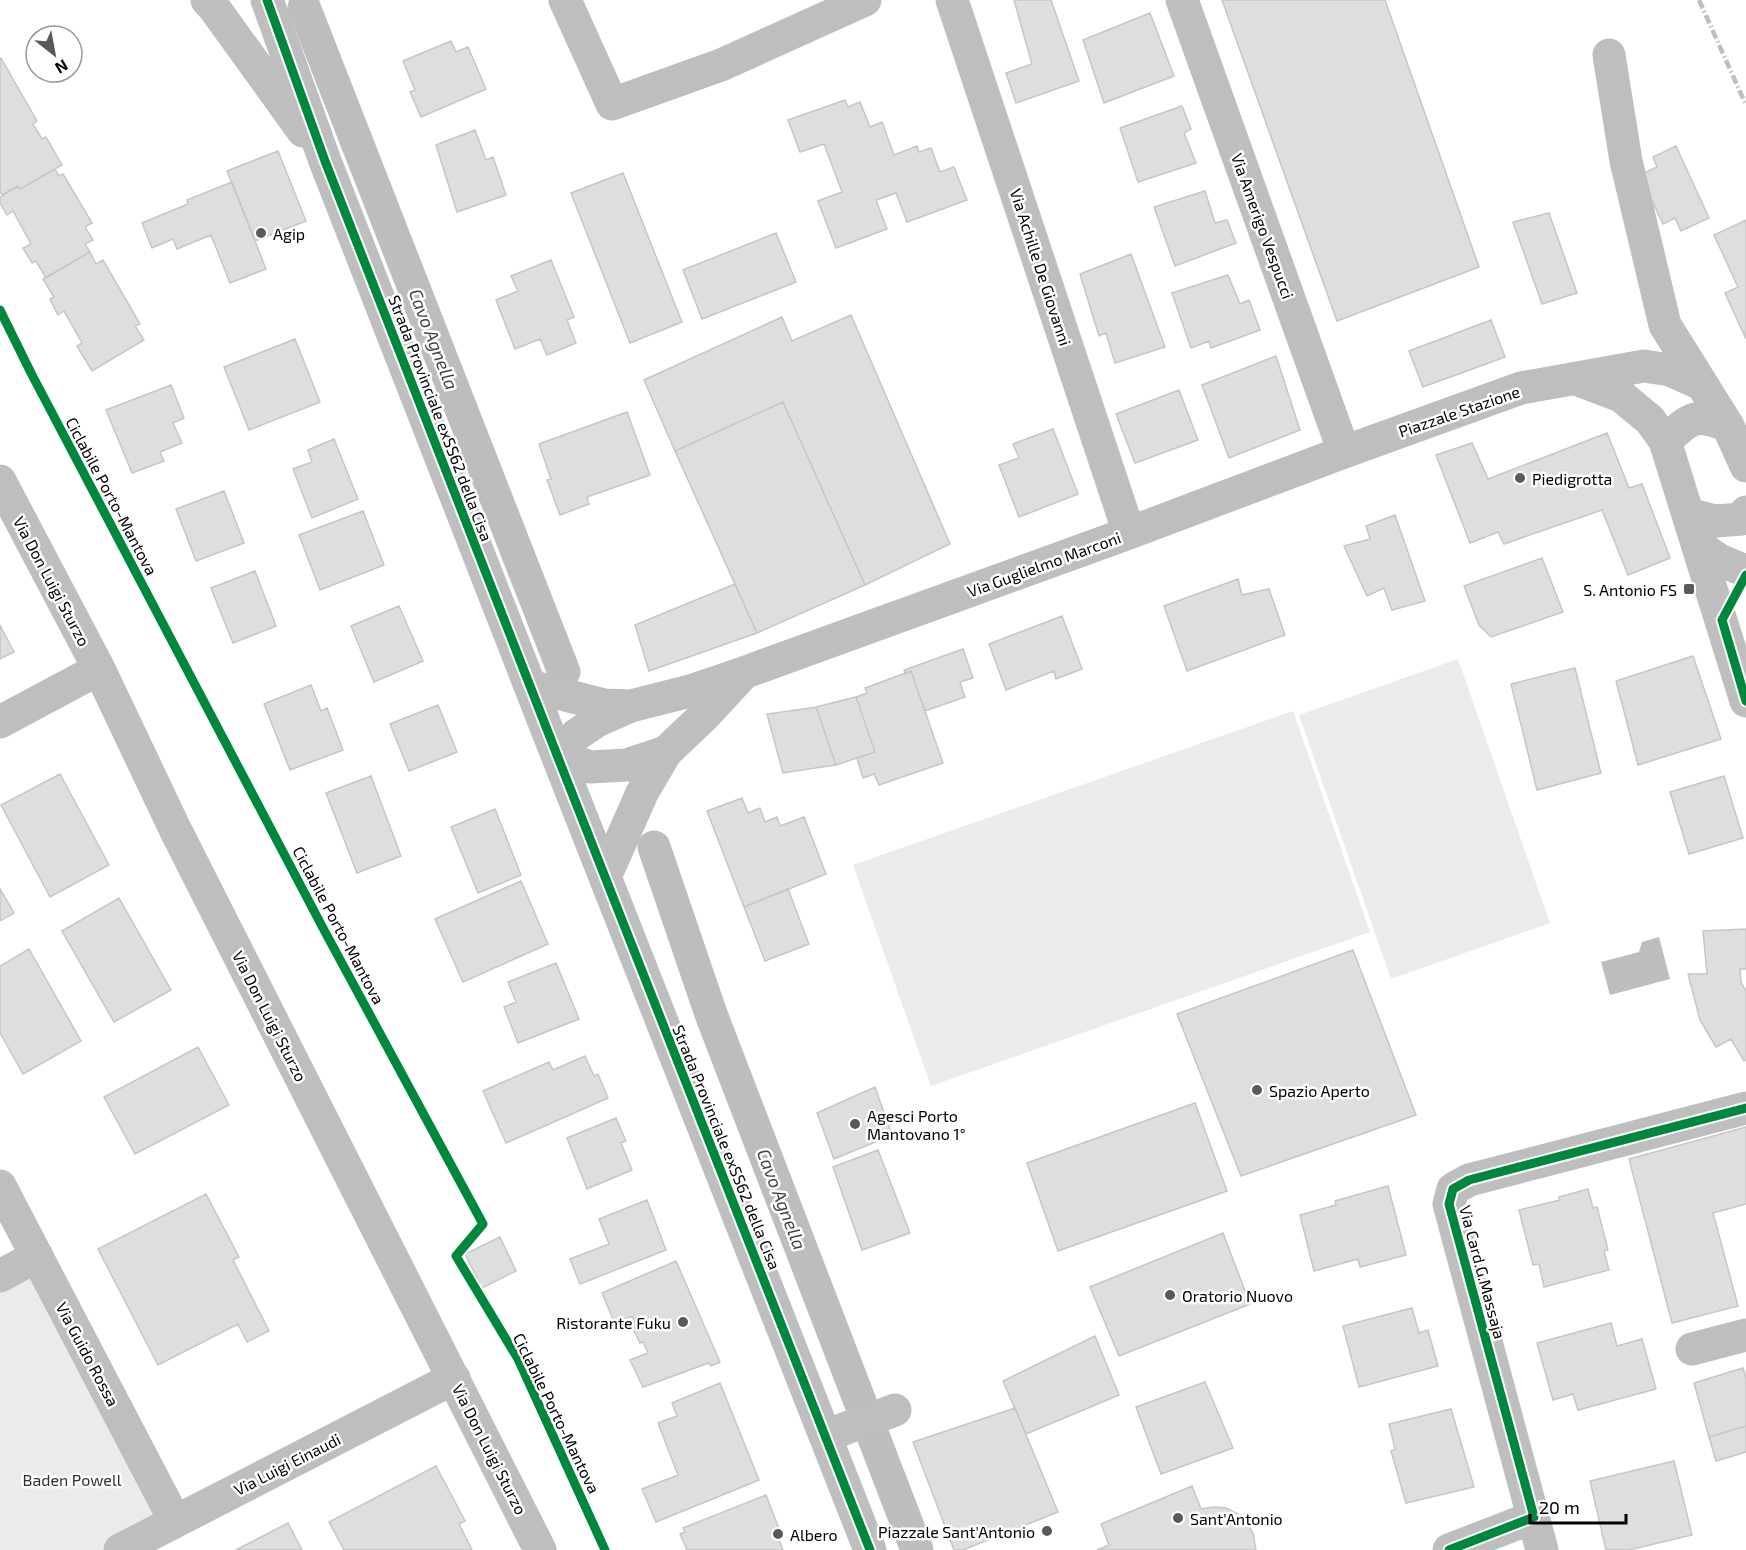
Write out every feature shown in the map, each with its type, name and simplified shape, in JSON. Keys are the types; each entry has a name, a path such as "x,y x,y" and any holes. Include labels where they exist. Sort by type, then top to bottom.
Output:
{"street":[{"path":"207,0 325,161"},
{"path":"267,0 325,161"},
{"path":"565,0 612,104 721,64 865,0"},
{"name":"Via Achille De Giovanni","path":"952,0 1129,533"},
{"name":"Via Amerigo Vespucci","path":"1182,0 1344,452"},
{"path":"1609,55 1626,161 1665,325 1728,426 1746,466"},
{"name":"Strada Provinciale exSS62 della Cisa","path":"325,161 870,1550"},
{"path":"1632,406 1634,384 1665,325"},
{"name":"Piazzale Stazione","path":"1344,452 1521,388 1644,366 1670,370 1701,384"},
{"name":"Piazzale Stazione","path":"1576,379 1621,396 1650,420 1665,441 1746,700"},
{"path":"1665,441 1687,421 1708,417 1728,426"},
{"name":"Via Guglielmo Marconi","path":"666,752 627,765 590,767 557,755 576,735 631,706 690,691 743,673 1129,533 1344,452"},
{"name":"Via Don Luigi Sturzo","path":"0,481 99,669 180,839 540,1550"},
{"path":"1688,514 1715,521 1742,519 1746,512"},
{"path":"1698,545 1719,560 1746,573 1722,620"},
{"path":"0,722 99,669"},
{"name":"Via Guglielmo Marconi","path":"605,878 642,793 666,752 704,716 743,673"},
{"name":"Via Guglielmo Marconi","path":"530,686 604,705 631,706"},
{"name":"Via Card.G.Massaja","path":"1542,1550 1449,1204 1453,1189 1469,1180 1746,1108"},
{"name":"Via Guido Rossa","path":"0,1186 176,1521"},
{"path":"0,1276 37,1256"},
{"path":"1692,1349 1746,1335"},
{"name":"Via Luigi Einaudi","path":"120,1550 454,1378"},
{"path":"825,1436 895,1410"},
{"path":"1449,1550 1534,1517"}],"green space":[{"path":"1458,659 1550,923 1391,979 1299,715"},
{"path":"1293,711 1370,932 931,1086 853,865"},
{"name":"Baden Powell","path":"37,1256 175,1521 120,1550 0,1550 0,1276"}],"shaded area":[{"path":"1659,937 1670,979 1610,995 1601,962 1639,952 1642,942"}],"building":[{"path":"1014,0 1051,0 1079,81 1016,103 1006,73 1032,64"},
{"path":"1222,0 1385,0 1479,267 1337,321"},
{"path":"1150,13 1174,76 1104,103 1083,40"},
{"path":"451,41 456,52 468,47 486,89 421,117 410,92 415,90 403,61"},
{"path":"1,58 37,121 33,124 42,139 46,137 62,165 20,189 18,186 2,195 0,191"},
{"path":"845,100 848,107 860,102 870,127 882,122 894,155 917,146 919,152 931,148 940,172 954,167 967,200 907,222 896,193 876,200 887,229 836,248 818,201 842,192 824,144 800,152 788,120"},
{"path":"1182,106 1191,129 1184,133 1196,163 1138,182 1120,128"},
{"path":"475,130 486,160 493,157 506,195 457,212 436,145"},
{"path":"1676,146 1709,218 1681,231 1675,218 1663,224 1640,175 1657,167 1653,157"},
{"path":"278,151 306,221 255,241 227,171"},
{"path":"55,169 59,176 63,174 92,223 85,227 93,240 85,244 90,252 46,278 36,261 32,263 23,248 31,244 13,211 7,215 0,203 0,197 18,186 20,189"},
{"path":"623,173 682,322 630,343 571,193"},
{"path":"232,182 266,269 230,283 211,235 177,249 173,239 152,248 142,223 188,204 187,200"},
{"path":"1205,191 1215,223 1227,220 1236,243 1175,266 1154,207"},
{"path":"1549,213 1577,293 1542,304 1513,222"},
{"path":"1746,220 1746,339 1725,293 1738,287 1714,235"},
{"path":"776,233 796,282 702,319 683,270"},
{"path":"90,252 96,264 103,260 140,324 135,326 144,340 92,371 77,346 82,343 64,311 58,315 50,299 54,297 43,279"},
{"path":"1131,254 1165,347 1115,363 1106,333 1099,336 1080,274"},
{"path":"551,260 574,317 567,320 576,343 547,355 540,339 515,349 496,300 518,291 511,276"},
{"path":"1228,275 1240,304 1249,300 1260,330 1211,348 1209,341 1191,348 1172,293"},
{"path":"851,315 950,544 865,585 783,402 675,451 644,380 782,317 792,341"},
{"path":"1491,320 1505,357 1423,387 1409,351"},
{"path":"295,339 320,402 249,430 224,367"},
{"path":"1276,356 1300,430 1229,458 1202,385"},
{"path":"171,385 184,418 173,423 182,443 160,452 164,461 132,473 106,410"},
{"path":"1179,390 1198,440 1135,463 1116,414"},
{"path":"783,402 865,585 757,633 675,451"},
{"path":"627,412 650,475 587,497 589,504 560,515 547,480 551,479 539,444"},
{"path":"1053,429 1078,494 1019,517 999,465 1019,458 1013,444"},
{"path":"1607,433 1629,488 1642,484 1670,558 1628,575 1602,510 1504,544 1498,532 1470,543 1436,455 1472,443 1488,479"},
{"path":"334,439 358,499 312,518 293,469 312,462 308,450"},
{"path":"224,491 244,543 196,561 176,509"},
{"path":"363,511 384,565 320,590 299,535"},
{"path":"1395,515 1425,601 1392,610 1384,588 1367,596 1344,546 1370,539 1366,526"},
{"path":"1542,558 1563,612 1491,637 1479,625 1464,586"},
{"path":"255,571 276,626 233,643 211,588"},
{"path":"1238,579 1242,595 1269,589 1285,635 1187,671 1164,606"},
{"path":"735,584 757,633 649,671 635,625"},
{"path":"399,606 423,661 374,682 351,626"},
{"path":"1062,616 1082,669 1056,679 1054,671 1006,690 989,644"},
{"path":"0,625 14,652 0,659"},
{"path":"963,649 973,678 960,682 965,697 925,711 911,671 905,674 904,670"},
{"path":"1693,656 1721,739 1638,765 1616,681"},
{"path":"1575,668 1601,773 1537,790 1511,684"},
{"path":"911,671 943,763 879,785 874,774 863,778 857,758 875,752 856,697 867,693 865,688"},
{"path":"311,685 321,711 327,708 343,750 290,770 264,704"},
{"path":"856,697 875,752 836,765 816,707"},
{"path":"438,705 457,752 409,771 390,724"},
{"path":"816,707 836,765 783,773 767,714"},
{"path":"60,774 109,865 50,897 1,805"},
{"path":"371,776 401,856 357,873 326,793"},
{"path":"1724,776 1743,838 1689,854 1670,792"},
{"path":"742,798 748,813 760,808 765,822 777,817 780,826 804,817 826,874 744,907 707,811"},
{"path":"495,809 521,875 478,893 451,827"},
{"path":"521,881 548,944 463,982 435,919"},
{"path":"0,889 14,913 0,921"},
{"path":"788,889 809,944 765,961 744,907"},
{"path":"119,898 171,990 114,1022 62,931"},
{"path":"1746,929 1746,969 1740,969 1741,982 1746,991 1746,1060 1744,1061 1731,1039 1716,1047 1700,1020 1688,974 1707,974 1703,931"},
{"path":"29,949 81,1041 23,1074 0,1033 0,966"},
{"path":"1353,950 1416,1115 1241,1176 1177,1014"},
{"path":"556,963 579,1019 518,1043 504,1007 516,1002 508,982"},
{"path":"198,1047 229,1105 135,1154 104,1097"},
{"path":"585,1056 594,1076 598,1074 608,1098 506,1143 483,1091 549,1062 553,1070"},
{"name":"Agesci Porto Mantovano 1°","path":"875,1087 892,1135 834,1159 817,1113"},
{"path":"1195,1103 1227,1191 1058,1251 1027,1163"},
{"path":"616,1118 626,1141 621,1143 632,1170 587,1189 567,1138"},
{"path":"1746,1127 1746,1204 1713,1213 1738,1306 1672,1323 1629,1159"},
{"path":"878,1150 910,1233 862,1250 833,1167"},
{"path":"1388,1186 1406,1255 1360,1267 1358,1259 1314,1271 1300,1215 1336,1205 1335,1201"},
{"path":"1588,1189 1593,1208 1597,1207 1608,1250 1604,1251 1609,1270 1544,1287 1539,1264 1533,1265 1519,1210 1560,1200 1559,1197"},
{"path":"206,1194 239,1257 233,1260 269,1331 247,1342 238,1324 158,1365 98,1249"},
{"path":"647,1200 666,1250 580,1284 570,1259 609,1244 599,1219"},
{"name":"Oratorio Nuovo","path":"1223,1233 1250,1304 1119,1356 1090,1287"},
{"path":"500,1237 516,1271 482,1288 465,1254"},
{"path":"676,1261 720,1362 711,1366 709,1363 643,1387 630,1360 648,1353 643,1342 640,1343 631,1324 635,1323 632,1316 615,1324 602,1293"},
{"path":"1412,1308 1419,1333 1428,1330 1438,1366 1359,1387 1343,1326"},
{"path":"1611,1323 1617,1346 1642,1339 1656,1389 1578,1410 1573,1394 1553,1400 1537,1343"},
{"path":"1095,1336 1119,1395 1026,1434 1003,1381"},
{"path":"1743,1368 1746,1378 1746,1426 1709,1437 1694,1383"},
{"path":"1205,1382 1233,1448 1161,1474 1136,1407"},
{"path":"720,1383 759,1480 656,1522 642,1489 678,1475 658,1423 677,1416 672,1403"},
{"path":"1015,1408 1058,1512 963,1550 954,1550 913,1442"},
{"path":"1451,1409 1474,1487 1406,1503 1391,1451 1395,1449 1389,1424"},
{"path":"1746,1426 1746,1452 1716,1461 1709,1437"},
{"path":"1674,1461 1692,1535 1629,1550 1606,1550 1590,1481"},
{"path":"436,1466 465,1521 459,1524 472,1550 344,1550 329,1522"},
{"name":"Sant'Antonio","path":"1192,1486 1201,1509 1226,1508 1238,1514 1247,1523 1253,1533 1256,1550 1097,1550 1109,1545 1101,1524"},
{"path":"766,1495 779,1529 775,1530 783,1550 687,1550 680,1534 685,1532 683,1528"},
{"path":"288,1523 302,1550 236,1550"}],"waterway":[{"name":"Cavo Agnella","path":"304,7 564,672"},
{"name":"Cavo Agnella","path":"654,847 711,1014 917,1550"}],"railway":[{"path":"1699,0 1746,105"}],"cycle path":[{"path":"267,0 325,161 870,1550"},
{"name":"Ciclabile Porto-Mantova","path":"0,310 324,930 483,1224 456,1256 518,1359 605,1550"},
{"path":"1746,575 1722,620 1746,701"},
{"path":"1449,1550 1534,1517 1449,1204 1453,1189 1469,1180 1746,1108"}],"place":[{"name":"Agip","path":"261,233"},
{"name":"Piedigrotta","path":"1520,478"},
{"name":"S. Antonio FS","path":"1689,589"},
{"name":"Spazio Aperto","path":"1257,1090"},
{"name":"Agesci Porto Mantovano 1°","path":"855,1124"},
{"name":"Oratorio Nuovo","path":"1170,1295"},
{"name":"Ristorante Fuku","path":"683,1322"},
{"name":"Sant'Antonio","path":"1178,1518"},
{"name":"Piazzale Sant'Antonio","path":"1047,1531"},
{"name":"Albero","path":"778,1534"}]}
